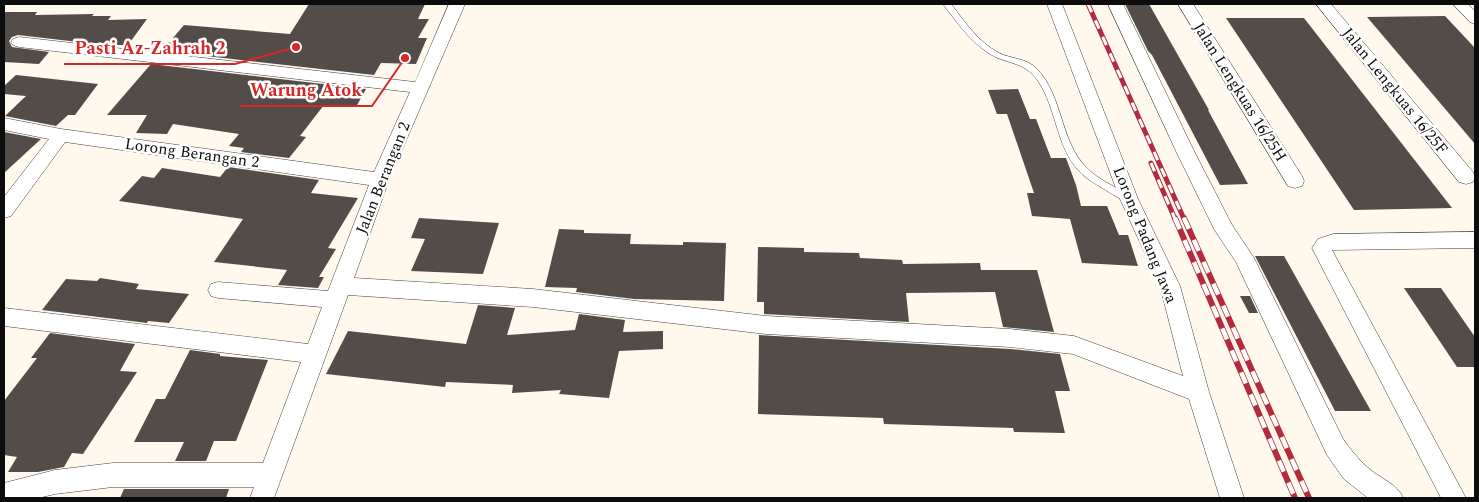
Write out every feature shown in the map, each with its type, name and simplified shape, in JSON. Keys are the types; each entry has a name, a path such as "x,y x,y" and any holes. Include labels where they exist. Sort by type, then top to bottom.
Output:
{"street":[{"name":"Jalan Berangan 2","path":"262,498 380,180 456,4"},
{"name":"Lorong Padang Jawa","path":"1055,4 1129,199 1170,286 1198,392 1232,498"},
{"path":"1115,4 1184,149 1224,228 1244,258 1335,446 1344,461 1366,484 1391,498"},
{"name":"Jalan Lengkuas 16/25H","path":"1185,4 1295,181"},
{"name":"Jalan Lengkuas 16/25F","path":"1323,4 1466,178"},
{"path":"1460,4 1475,19"},
{"path":"19,42 420,88"},
{"name":"Lorong Berangan 2","path":"4,124 61,135 380,180"},
{"path":"8,200 61,135"},
{"path":"1454,498 1322,248 1325,244 1333,242 1475,240"},
{"path":"218,290 533,298 766,325 1010,338 1074,345 1198,392"},
{"path":"4,317 315,354"},
{"path":"4,495 55,482 114,475 270,476"}],"lane":[{"path":"947,4 975,40 999,56 1024,63 1034,69 1047,88 1072,155 1082,170 1129,199"}],"building":[{"path":"309,4 425,4 418,19 429,19 418,38 427,38 416,64 381,63 374,75 162,51 184,25 290,34"},
{"path":"1125,4 1149,4 1248,184 1220,185"},
{"path":"4,12 37,12 35,15 94,14 92,16 111,16 108,20 147,19 128,45 102,45 103,43 18,35 12,37 9,41 12,47 49,52 39,64 4,62"},
{"path":"1445,16 1475,48 1475,144 1367,17"},
{"path":"1226,18 1304,18 1452,208 1354,210"},
{"path":"151,64 366,89 356,107 324,105 300,136 306,137 289,158 241,152 244,148 229,146 239,134 173,124 167,134 136,133 147,115 107,115"},
{"path":"16,75 98,84 75,115 68,115 56,126 5,116 26,96 4,94 4,86"},
{"path":"1018,89 1030,119 1036,119 1051,158 1066,158 1081,206 1107,206 1119,235 1128,235 1138,266 1082,263 1070,219 1032,216 1027,193 1034,193 1007,114 997,114 988,90"},
{"path":"4,132 41,139 4,173"},
{"path":"228,167 319,180 311,193 358,198 328,248 336,249 319,277 324,277 318,288 278,285 287,270 214,262 243,219 119,201 142,176 154,178 162,168 220,177"},
{"path":"419,218 499,223 483,274 411,271 425,239 411,238"},
{"path":"559,229 584,230 584,233 631,234 630,244 683,245 683,242 726,243 724,301 634,299 576,292 577,288 545,287"},
{"path":"758,247 804,248 804,252 859,253 860,258 902,260 903,264 980,263 981,270 1037,270 1054,332 1003,327 995,292 906,293 909,322 764,314 764,302 757,302"},
{"path":"1255,256 1284,256 1371,411 1335,411"},
{"path":"100,278 139,284 136,289 189,294 169,323 148,321 147,323 42,310 66,279 97,281"},
{"path":"1404,288 1441,288 1475,337 1475,367 1457,367"},
{"path":"1240,296 1250,296 1258,313 1249,313"},
{"path":"478,305 515,308 507,335 575,330 579,314 625,320 623,332 663,331 663,349 619,351 609,398 559,394 561,390 512,393 513,385 446,382 445,387 326,374 348,331 466,344"},
{"path":"50,333 135,344 120,371 137,372 83,454 72,453 64,467 38,472 8,472 17,457 4,455 4,401 37,358 31,358"},
{"path":"759,335 1010,349 1060,354 1070,391 1055,391 1065,433 1014,432 1013,428 884,424 883,418 758,414"},
{"path":"190,350 220,354 220,356 268,360 236,441 214,441 206,461 175,461 184,442 134,442 156,399 165,399"},
{"path":"124,489 229,489 226,498 120,498"}],"railway":[{"path":"1088,4 1184,219"},
{"path":"1151,163 1175,219"},
{"path":"1175,218 1295,498"},
{"path":"1184,218 1309,498"}],"place":[{"name":"Pasti Az-Zahrah 2","path":"296,47"},
{"name":"Warung Atok","path":"405,58"}]}
